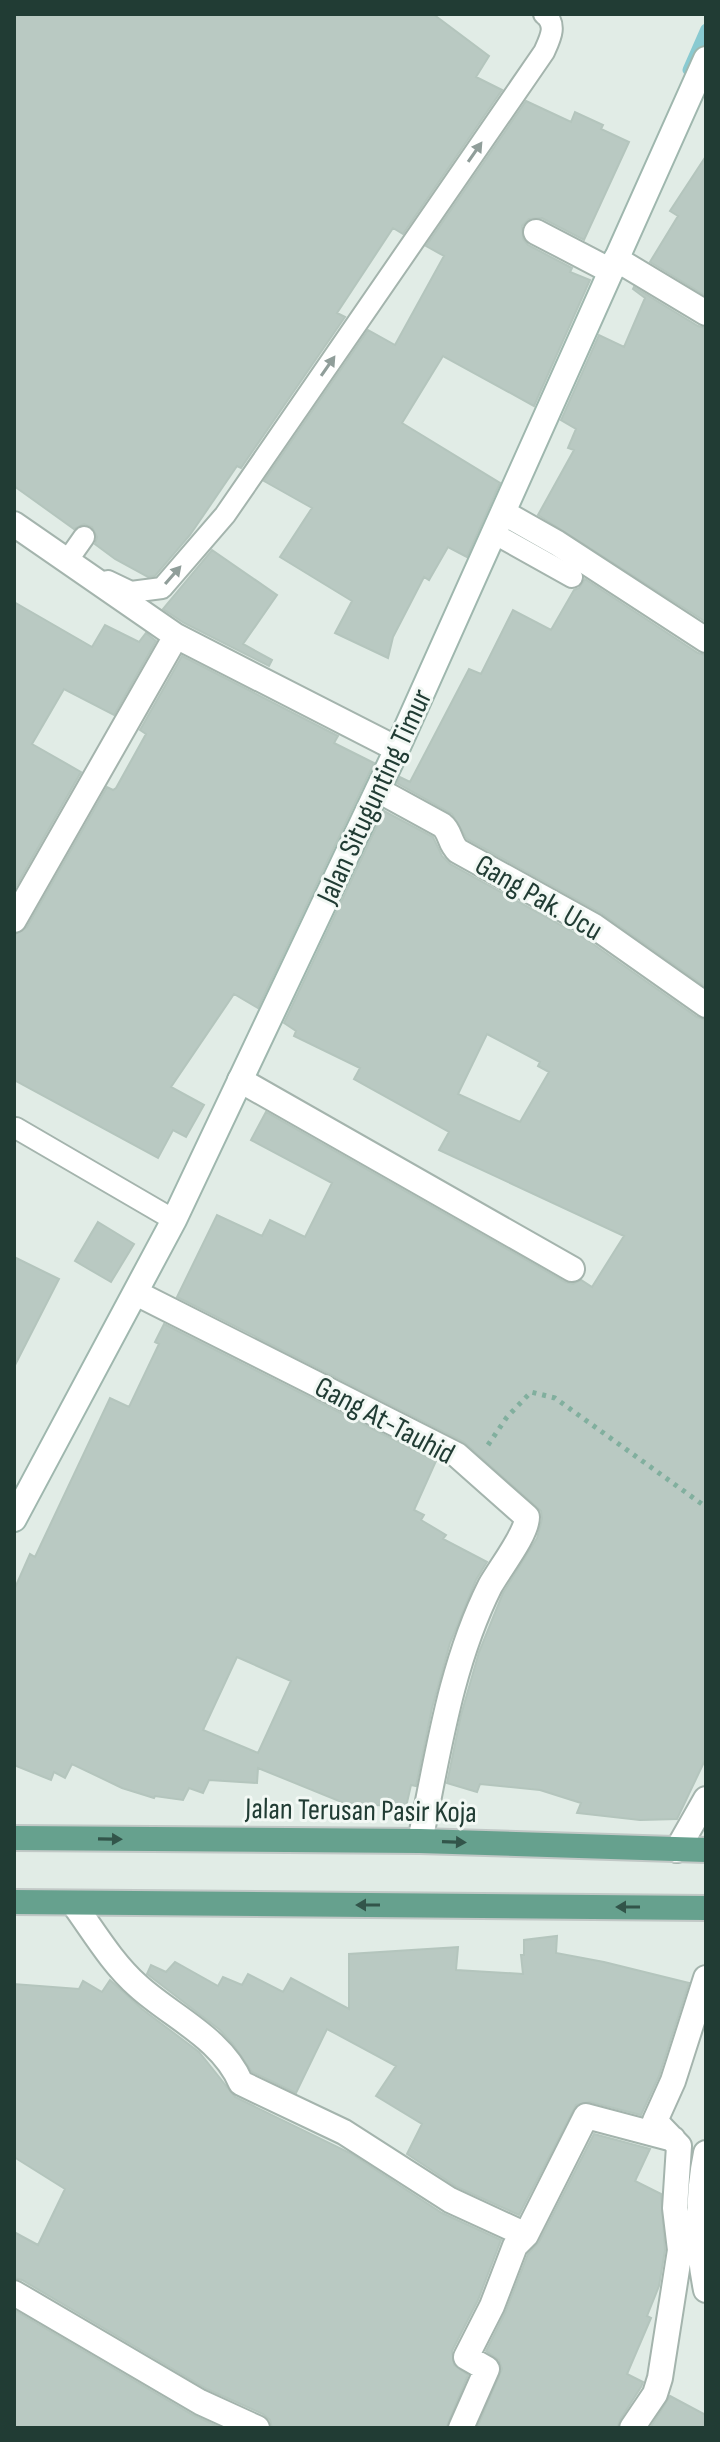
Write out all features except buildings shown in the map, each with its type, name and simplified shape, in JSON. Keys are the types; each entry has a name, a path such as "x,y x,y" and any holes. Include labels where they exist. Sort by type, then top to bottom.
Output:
{"main road":[{"name":"Jalan Terusan Pasir Koja","path":"20,1835 420,1841 706,1850"},
{"path":"14,1902 706,1908"}],"street":[{"name":"Jalan Situgunting Timur","path":"14,1519 174,1220 378,790 706,59"},
{"path":"536,232 614,265 706,313"},
{"path":"500,523 557,543 706,640"},
{"path":"14,524 176,636 397,749"},
{"path":"14,920 176,636"},
{"name":"Gang Pak. Ucu","path":"378,790 447,828 452,846 458,851 594,926 706,1005"},
{"path":"240,1080 572,1269"},
{"name":"Gang At-Tauhid","path":"136,1293 457,1455 527,1517 527,1525 502,1563 462,1651 420,1841"},
{"path":"677,1850 706,1799"},
{"path":"73,1903 117,1966 139,1988 199,2032 235,2070 241,2083 344,2132 450,2200 526,2235"},
{"path":"632,2428 655,2394 660,2378 680,2250 675,2208 679,2146 655,2121 673,2081 706,1978"},
{"path":"461,2428 487,2369 466,2357 492,2306 515,2246 526,2235 586,2116 676,2140"},
{"path":"706,2153 701,2176 701,2265 706,2290"},
{"path":"14,2293 200,2402 257,2428"}],"lane":[{"path":"14,513 114,584 131,592 162,588 225,515 544,52 552,27 544,14"},
{"path":"500,523 572,577"},
{"path":"72,554 84,537"},
{"path":"16,1128 174,1220"}],"path":[{"path":"472,1467 507,1417 531,1392 555,1398 706,1507"}],"waterway":[{"path":"688,70 706,29"}]}
